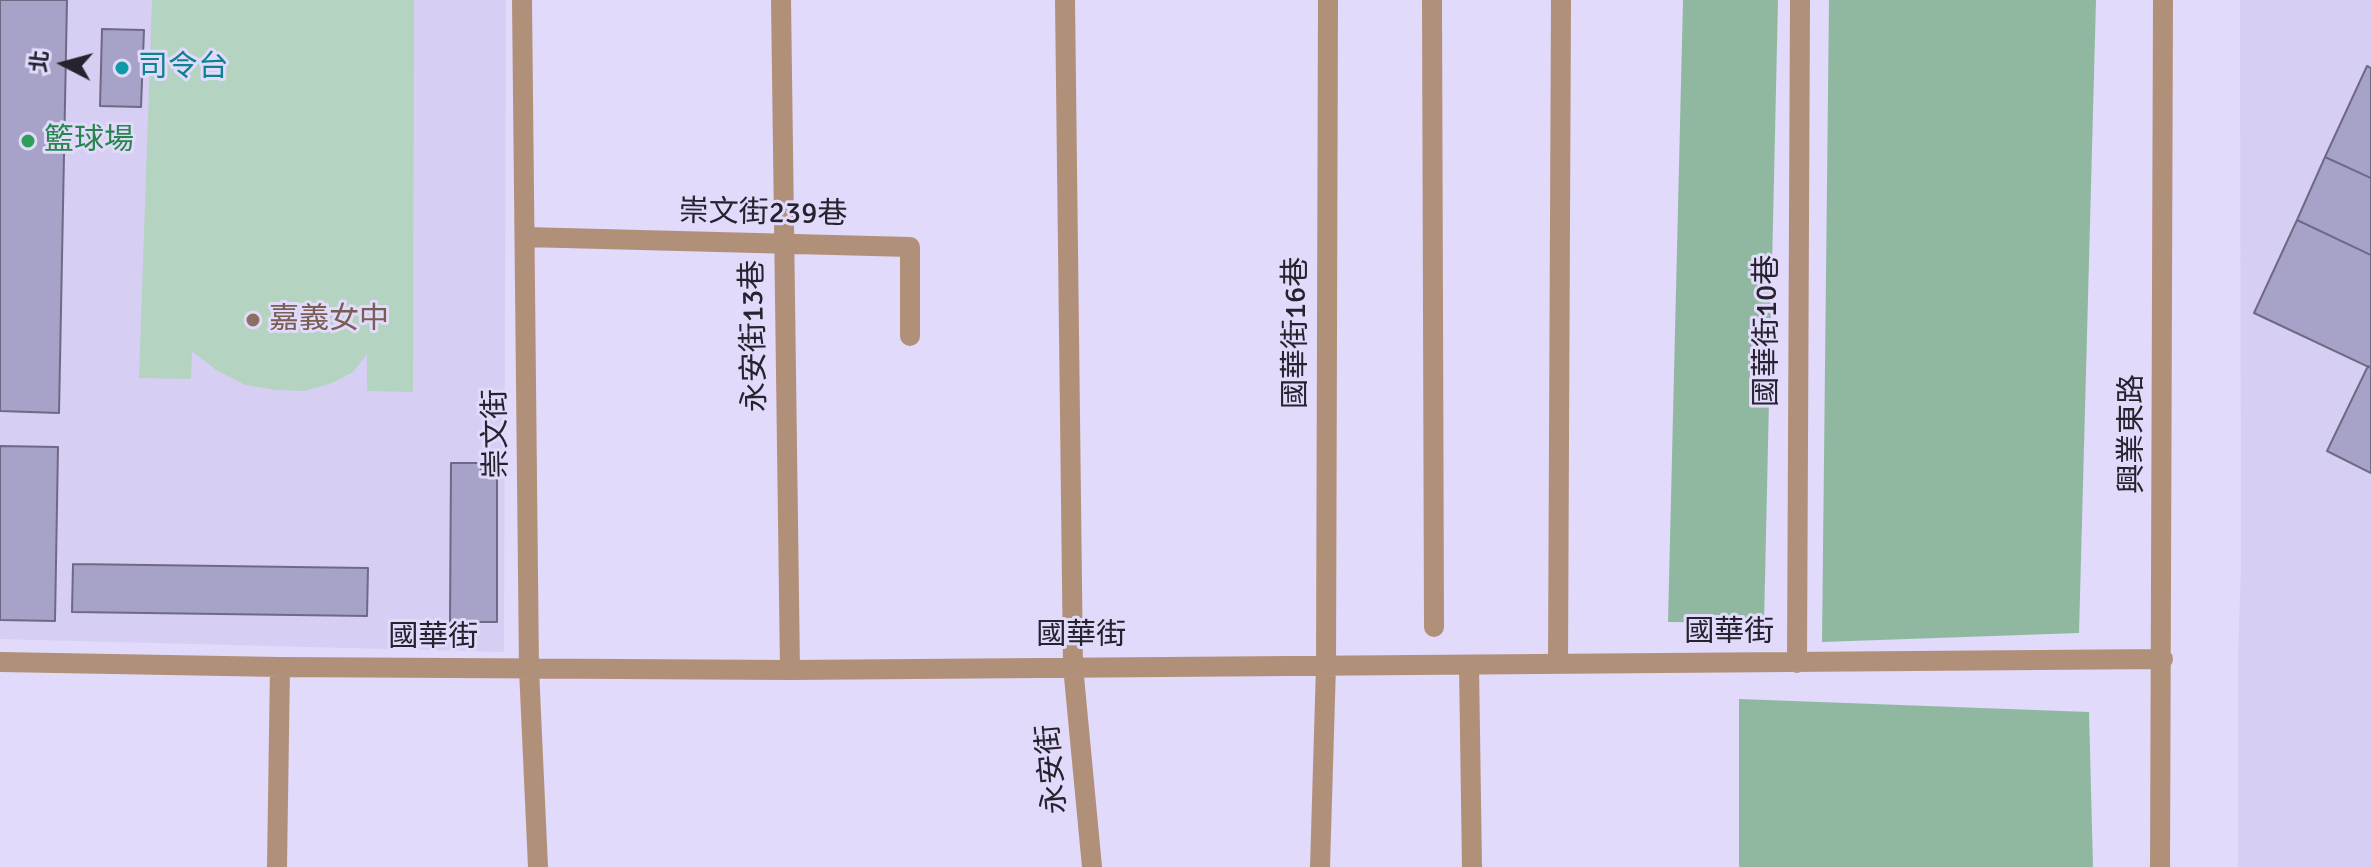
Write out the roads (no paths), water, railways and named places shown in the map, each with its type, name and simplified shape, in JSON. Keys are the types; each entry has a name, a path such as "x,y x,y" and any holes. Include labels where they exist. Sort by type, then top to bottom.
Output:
{"street":[{"name":"崇文街","path":"522,0 529,669 538,867"},
{"name":"永安街13巷","path":"781,0 790,670"},
{"name":"永安街","path":"1065,0 1073,666 1092,867"},
{"name":"國華街16巷","path":"1320,867 1326,666 1328,0"},
{"path":"1432,0 1434,627"},
{"path":"1558,664 1561,0"},
{"name":"國華街10巷","path":"1797,663 1800,0"},
{"name":"興業東路","path":"2160,867 2163,0"},
{"name":"崇文街239巷","path":"525,237 910,247 910,336"},
{"name":"國華街","path":"0,662 790,670 2163,659"},
{"path":"1469,666 1472,867"},
{"path":"277,867 280,667"}],"place":[{"name":"司令台","path":"122,68"},
{"name":"籃球場","path":"28,141"},
{"name":"嘉義女中","path":"253,320"}]}
